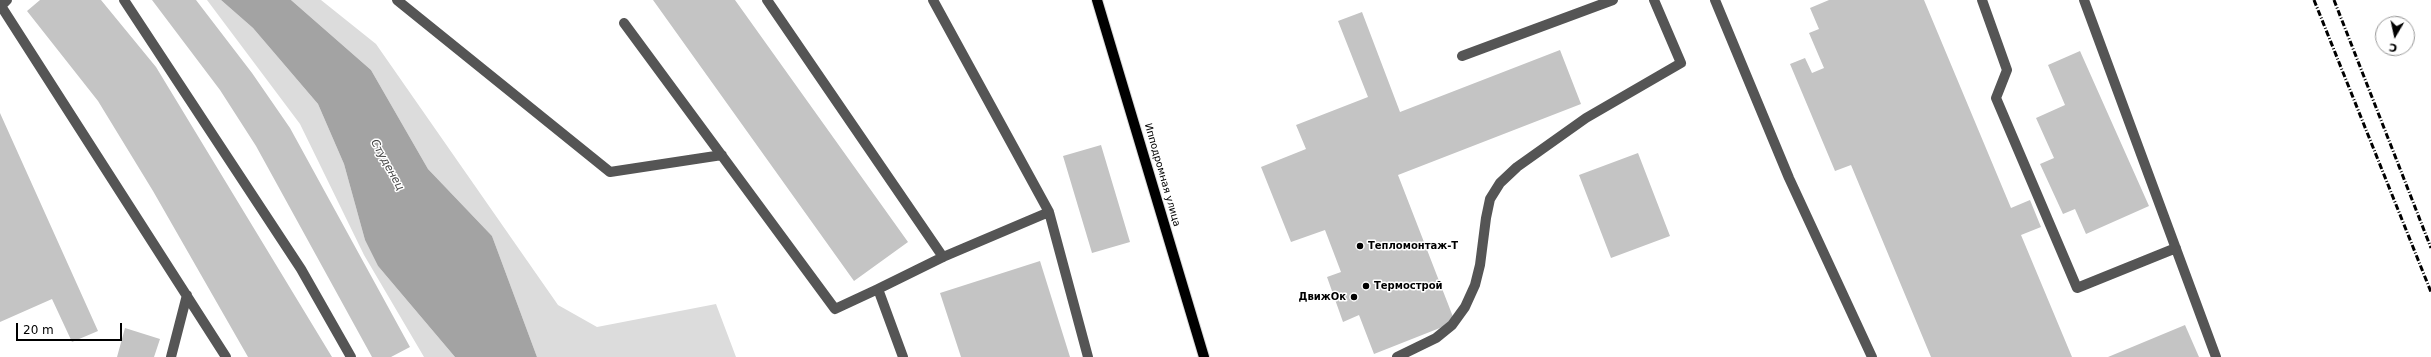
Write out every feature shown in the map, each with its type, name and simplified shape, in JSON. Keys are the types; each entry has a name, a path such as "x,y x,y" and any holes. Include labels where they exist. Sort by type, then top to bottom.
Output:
{"main road":[{"name":"Ипподромная улица","path":"1097,0 1204,357"}],"lane":[{"path":"124,0 301,269 351,357"},
{"path":"397,0 610,172 722,155"},
{"path":"767,0 943,257"},
{"path":"933,0 1048,212 1088,357"},
{"path":"1462,56 1613,0"},
{"path":"1397,357 1436,338 1452,325 1464,307 1475,285 1480,265 1490,199 1500,183 1523,163 1586,118 1681,63 1654,0"},
{"path":"1715,0 1789,178 1872,357"},
{"path":"1982,0 2007,70 1996,98 2078,288 2176,248"},
{"path":"2084,0 2216,357"},
{"path":"2,4 226,357"},
{"path":"624,23 835,310 943,257 1048,212"},
{"path":"878,289 903,357"},
{"path":"171,357 187,296"}],"shaded area":[{"path":"207,0 221,0 253,28 318,104 344,164 365,240 378,266 455,357 424,357 364,255 300,124"},
{"path":"291,0 321,0 376,44 558,305 597,327 716,304 736,357 537,357 492,236 428,169 371,70"}],"water":[{"name":"Студенец","path":"221,0 291,0 371,70 428,169 492,236 537,357 455,357 378,266 365,240 344,164 318,104 253,28"}],"building":[{"path":"40,0 101,0 156,67 332,357 248,357 153,191 98,101 27,11"},
{"path":"152,0 196,0 252,73 290,128 410,347 391,357 372,357 256,146 220,90"},
{"path":"653,0 735,0 908,242 854,281"},
{"path":"1829,0 1924,0 2011,208 2030,200 2041,227 2021,235 2072,357 1931,357 1851,165 1835,171 1790,64 1805,58 1812,73 1824,68 1809,33 1819,29 1810,8"},
{"path":"1362,12 1400,112 1560,50 1581,104 1398,175 1455,322 1374,354 1359,315 1343,322 1327,277 1341,272 1325,230 1291,242 1261,167 1306,149 1296,125 1368,97 1338,21"},
{"path":"2080,51 2149,206 2086,234 2075,209 2063,214 2040,164 2054,158 2036,118 2065,105 2048,65"},
{"path":"0,113 98,331 72,342 52,299 0,322"},
{"path":"1101,145 1130,242 1092,253 1063,156"},
{"path":"1638,153 1670,236 1611,258 1579,175"},
{"path":"1040,261 1070,357 961,357 940,293"},
{"path":"2185,325 2199,357 2108,357"},
{"path":"125,328 160,339 154,357 117,357"}],"railway":[{"path":"2314,0 2431,292"},
{"path":"2334,0 2431,248"}],"place":[{"name":"Тепломонтаж-Т","path":"1360,246"},
{"name":"Термострой","path":"1366,286"},
{"name":"ДвижОк","path":"1354,297"}]}
